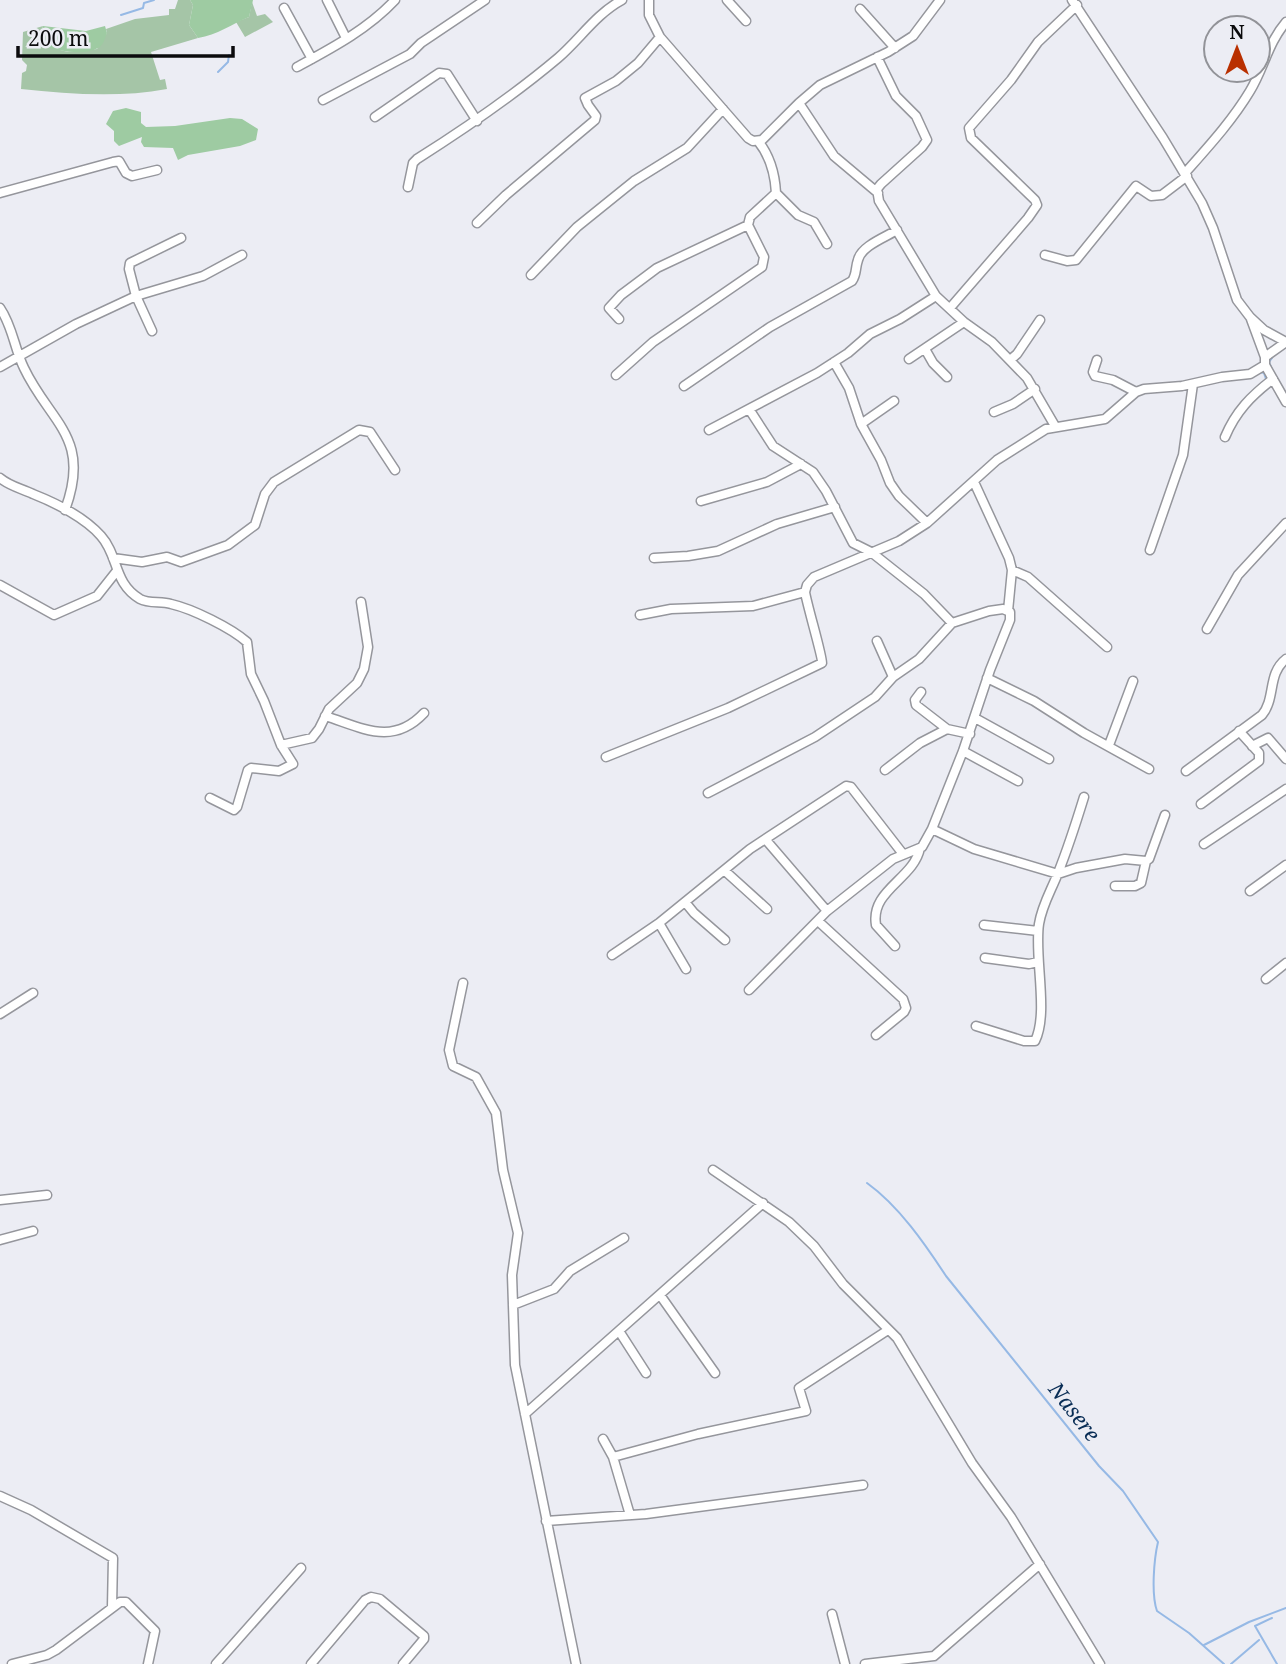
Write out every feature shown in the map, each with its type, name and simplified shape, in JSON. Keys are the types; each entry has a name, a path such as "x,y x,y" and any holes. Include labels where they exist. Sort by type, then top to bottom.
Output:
{"street":[{"path":"327,0 346,38"},
{"path":"297,67 380,16 395,0"},
{"path":"323,100 410,54 421,43 485,0"},
{"path":"408,187 413,163 417,159 514,95 576,42 594,20 622,0"},
{"path":"649,0 649,15 660,37 748,138 758,141 766,151 776,193 799,215 814,222 827,244"},
{"path":"727,0 746,20"},
{"path":"758,141 820,85 895,48 913,36 940,0"},
{"path":"606,757 728,708 822,663 823,657 817,647 805,592 807,584 814,577 899,541 927,523 998,460 1046,429 1105,419 1136,392 1144,389 1250,374 1286,342 1264,330 1237,300 1213,228 1186,175 1074,3 1038,42 1011,80 969,128 971,138 1037,205 950,308"},
{"path":"284,8 312,59"},
{"path":"860,9 895,48"},
{"path":"1045,255 1067,261 1076,260 1136,186 1151,197 1162,195 1186,175 1252,88 1273,40 1286,22"},
{"path":"477,223 595,120 596,116 585,98 616,81 638,63 660,37"},
{"path":"877,57 896,96 916,116 927,140 881,184 879,201 936,296 1010,360 1035,389 1055,426"},
{"path":"376,117 433,77 443,73 447,74 477,121"},
{"path":"799,103 834,156 878,193"},
{"path":"531,275 577,227 634,181 687,148 723,109"},
{"path":"0,192 118,161 126,173 132,176 157,170"},
{"path":"616,375 653,342 762,267 764,257 748,225 750,217 776,193"},
{"path":"619,318 611,312 611,303 657,268 748,225"},
{"path":"684,386 770,327 852,281 857,273 857,261 862,251 897,230"},
{"path":"152,331 136,296 130,263 181,238"},
{"path":"0,367 76,324 136,296 203,276 242,255"},
{"path":"709,430 834,362 870,334 936,296"},
{"path":"0,308 12,328 20,357 30,378 59,420 71,447 72,481 65,510"},
{"path":"1250,317 1265,361 1286,402"},
{"path":"1010,360 1041,320"},
{"path":"909,359 964,322"},
{"path":"925,349 933,363 947,377"},
{"path":"1097,360 1093,372 1095,376 1113,380 1136,392"},
{"path":"834,362 849,387 861,424 899,496 927,523"},
{"path":"1225,437 1240,408 1250,396 1273,379"},
{"path":"1150,550 1184,455 1193,384"},
{"path":"994,412 1013,404 1035,389"},
{"path":"861,424 894,401"},
{"path":"749,409 773,446 813,472 853,542 871,552 924,594 952,623"},
{"path":"113,558 142,562 170,557 179,562 228,545 255,525 265,494 274,482 359,430 370,432 396,470"},
{"path":"701,501 767,482 801,464"},
{"path":"0,478 14,488 32,493 65,510 103,538 113,558 116,572 139,598 172,604 191,611 247,642 248,667 281,745 293,764 279,771 248,770 237,807 231,810 210,798"},
{"path":"895,946 876,925 876,913 890,887 916,863 920,848 932,829 970,734 987,678 1010,620 1008,611 1012,570 1009,558 974,482"},
{"path":"654,558 718,551 777,524 835,507"},
{"path":"1207,629 1238,575 1286,523"},
{"path":"1012,570 1028,577 1107,647"},
{"path":"0,584 54,615 97,596 116,572"},
{"path":"640,615 671,609 753,606 805,592"},
{"path":"281,745 312,738 334,703 357,683 364,670 368,647 361,602"},
{"path":"708,793 815,737 876,697 893,677 919,659 952,623 989,611 1008,611"},
{"path":"877,641 893,677"},
{"path":"1186,772 1262,715 1268,707 1272,678 1277,667 1286,659"},
{"path":"987,678 1034,701 1149,769"},
{"path":"1108,745 1133,681"},
{"path":"921,692 915,700 916,705 947,729 970,734"},
{"path":"325,716 378,733 408,727 424,713"},
{"path":"975,718 1049,759"},
{"path":"885,770 920,743 947,729"},
{"path":"1201,804 1259,761 1260,755 1239,731"},
{"path":"1252,746 1268,737 1286,759"},
{"path":"963,751 1018,780"},
{"path":"612,955 659,923 750,849 848,786 903,854"},
{"path":"1204,844 1286,789"},
{"path":"976,1026 1024,1041 1035,1041 1041,1015 1038,931 1046,896 1058,874 1084,797"},
{"path":"1115,886 1141,884 1146,861 1165,815"},
{"path":"932,829 986,853 1058,874 1125,859 1146,861"},
{"path":"766,840 827,911"},
{"path":"749,990 827,911 893,859 920,848"},
{"path":"1250,891 1286,865"},
{"path":"725,871 767,909"},
{"path":"685,902 725,940"},
{"path":"818,920 903,999 906,1008 904,1012 876,1035"},
{"path":"659,923 686,969"},
{"path":"984,925 1038,931"},
{"path":"985,958 1029,964 1038,962"},
{"path":"1266,979 1286,963"},
{"path":"463,983 449,1050 453,1066 476,1077 496,1113 503,1170 518,1233 512,1275 515,1365 576,1664"},
{"path":"0,1014 33,993"},
{"path":"713,1170 789,1222 814,1246 843,1284 897,1338 972,1463 1011,1517 1100,1664"},
{"path":"0,1200 47,1195"},
{"path":"525,1414 763,1203"},
{"path":"0,1240 33,1231"},
{"path":"513,1305 554,1289 569,1271 624,1238"},
{"path":"660,1294 715,1373"},
{"path":"612,1457 698,1434 806,1411 799,1388 888,1330"},
{"path":"619,1331 646,1373"},
{"path":"603,1439 612,1457 631,1515"},
{"path":"547,1521 631,1515 863,1485"},
{"path":"0,1496 31,1510 113,1558 112,1607"},
{"path":"865,1664 917,1661 934,1656 1040,1564"},
{"path":"216,1664 300,1568"},
{"path":"311,1664 371,1597 380,1599 425,1636 403,1664"},
{"path":"12,1664 57,1650 120,1602 126,1602 155,1631 148,1664"},
{"path":"832,1614 845,1664"}],"green space":[{"path":"178,0 190,0 193,5 189,25 198,38 151,52 160,80 165,79 167,89 76,94 21,89 22,73 26,71 27,65 22,60 23,32 43,26 40,35 60,50 72,52 97,49 107,33 106,29 135,19 169,15 169,9 175,9"},
{"path":"190,0 253,0 249,17 198,38 189,25 193,5"},
{"path":"252,2 257,16 265,14 273,22 245,37 236,22 249,17"},
{"path":"43,26 86,31 105,26 107,33 103,44 98,48 86,52 71,52 44,46 40,35"},
{"path":"126,108 141,112 141,123 146,127 242,119 258,129 256,140 240,146 188,155 178,160 173,148 144,147 142,137 119,146 114,141 114,131 106,124 113,111"}],"waterway":[{"path":"121,15 143,8 144,3 154,0"},
{"path":"218,72 228,62 229,55"},
{"path":"1272,358 1269,362 1273,372"},
{"path":"1260,372 1264,373 1266,379"},
{"name":"Nasere","path":"867,1183 911,1226 946,1276 1099,1466 1123,1491 1158,1542 1154,1576 1157,1611 1189,1633 1224,1664"},
{"path":"1204,1645 1249,1622 1286,1608"},
{"path":"1272,1618 1255,1626 1277,1664"},
{"path":"1231,1664 1259,1640"}]}
